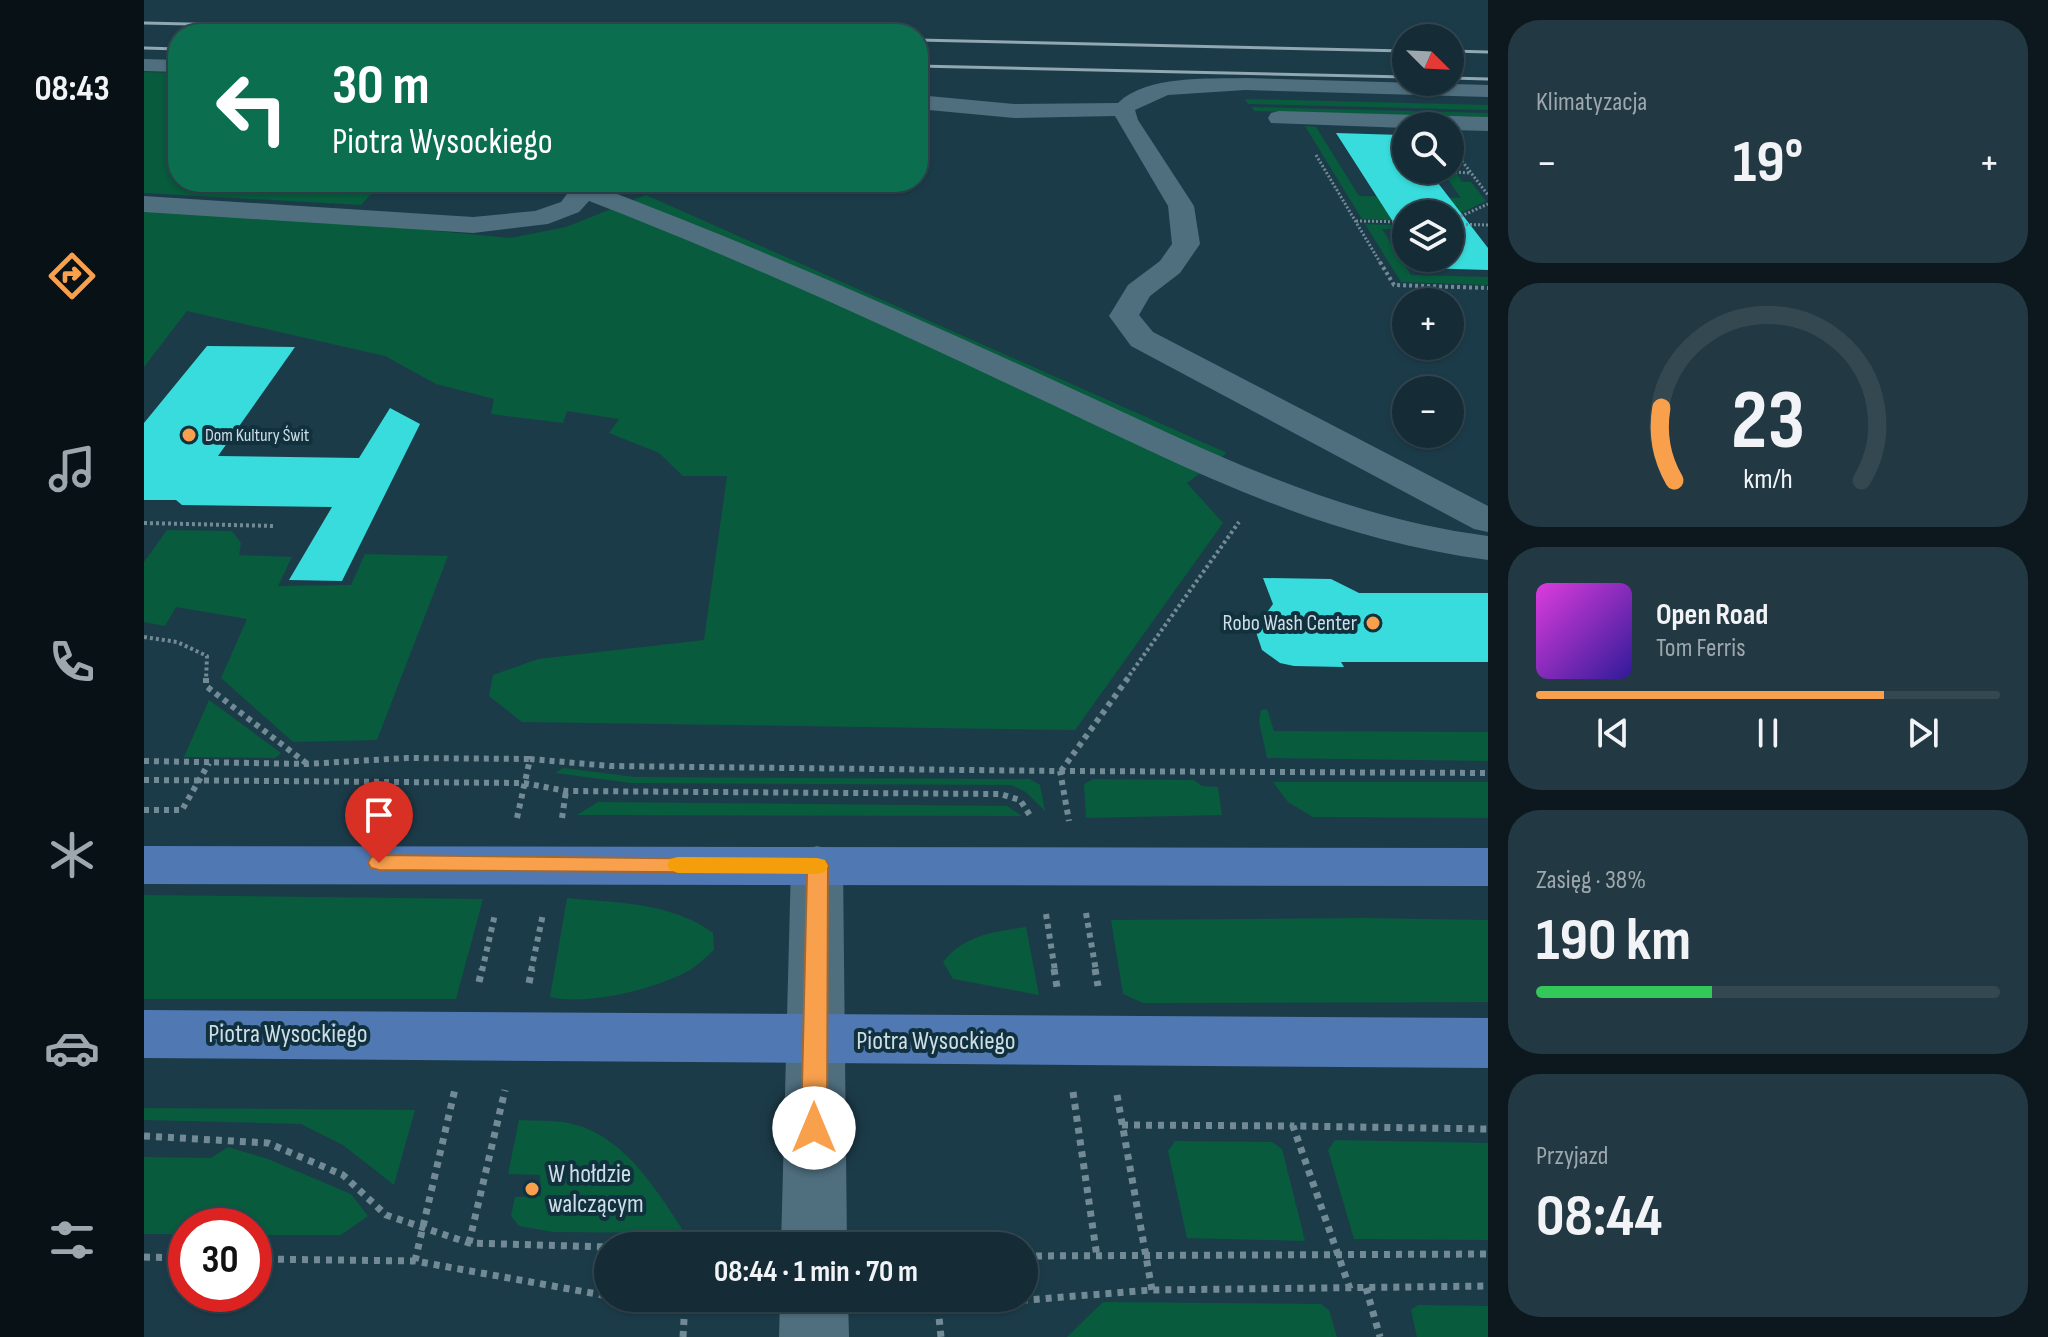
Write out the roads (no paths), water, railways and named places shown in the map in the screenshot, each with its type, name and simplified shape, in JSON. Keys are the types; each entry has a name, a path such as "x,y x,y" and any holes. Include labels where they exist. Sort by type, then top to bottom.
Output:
{"main road":[{"path":"144,865 1488,867"},
{"name":"Piotra Wysockiego","path":"144,1034 1488,1043"}],"street":[{"path":"144,65 168,66"},
{"path":"928,103 1014,111 1124,109 1132,101 1164,89 1245,84 1488,91"},
{"path":"1124,109 1127,120 1181,206 1186,244 1170,267 1138,291 1124,316 1142,339 1488,521"},
{"path":"1279,118 1488,124"},
{"path":"144,204 473,225 539,218 570,207 582,192"},
{"path":"598,192 848,298 1218,468 1336,518 1439,544 1488,548"},
{"path":"814,1232 817,865"}],"railway":[{"path":"144,23 189,24"},
{"path":"928,40 1392,51"},
{"path":"144,48 168,49"},
{"path":"1464,51 1488,52"},
{"path":"928,66 1392,77"},
{"path":"1464,78 1488,79"}],"place":[{"name":"Dom Kultury Świt","path":"189,435"},
{"name":"Robo Wash Center","path":"1373,623"},
{"name":"W hołdzie walczącym","path":"532,1189"}]}
